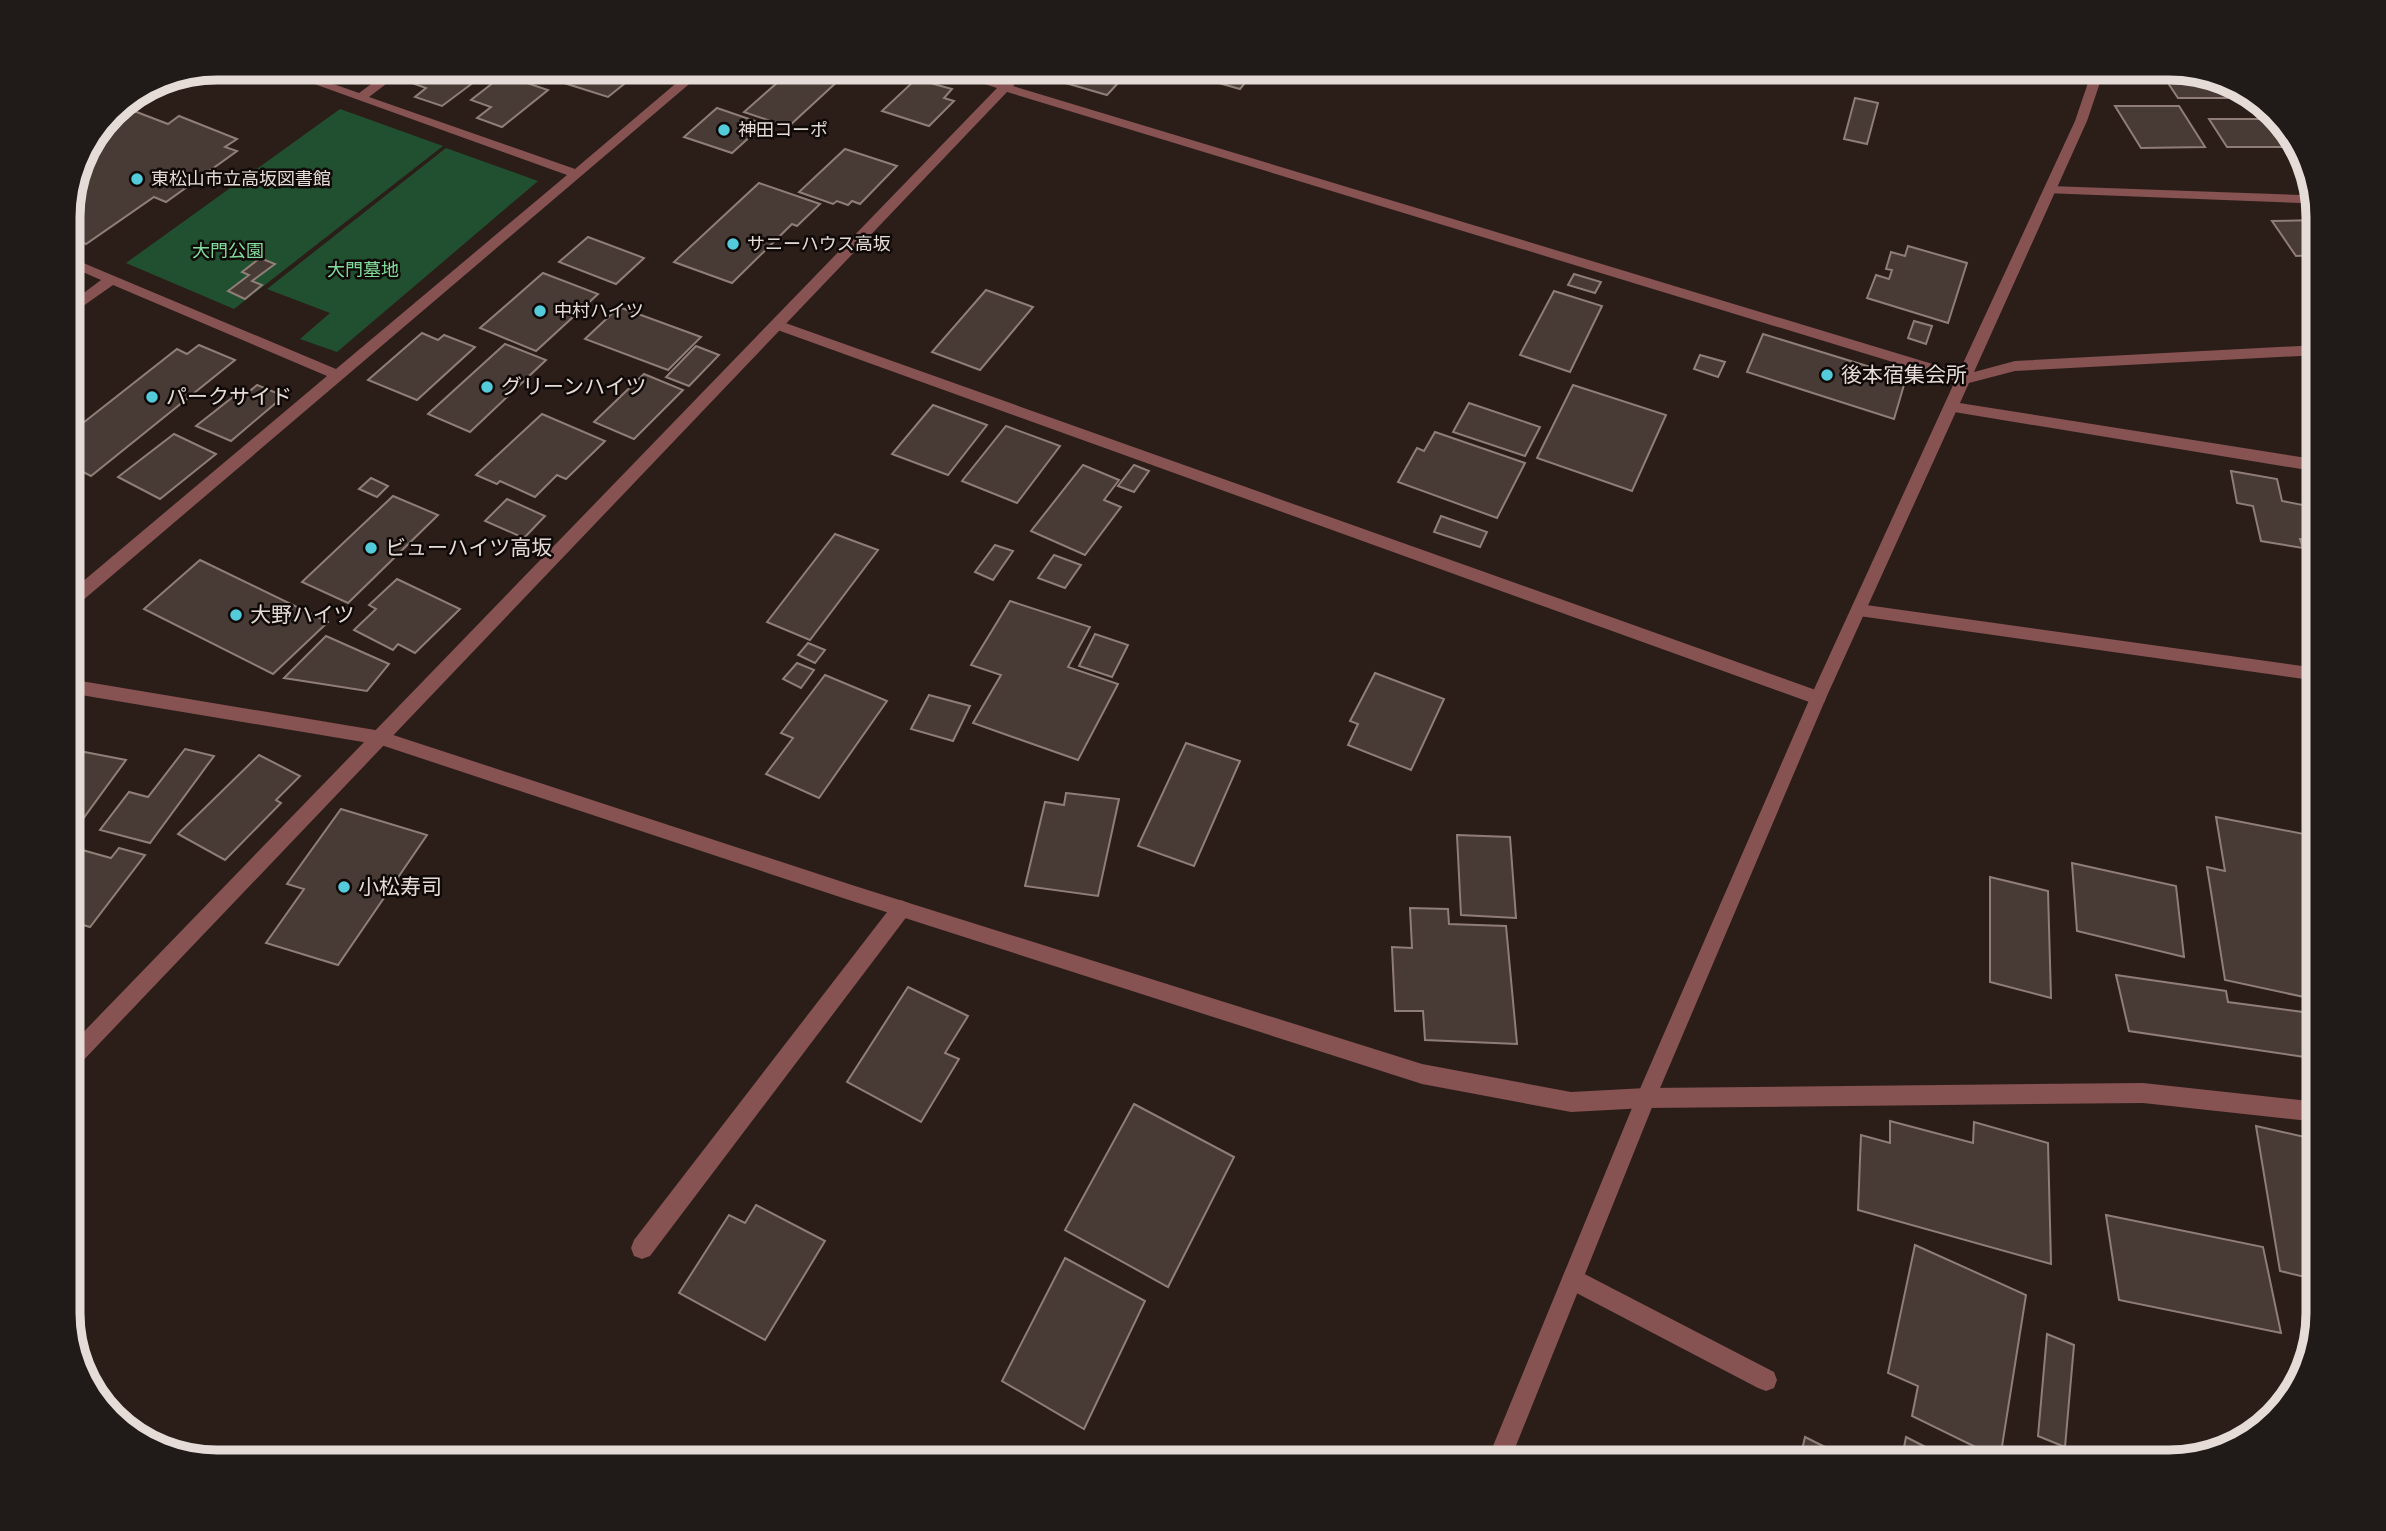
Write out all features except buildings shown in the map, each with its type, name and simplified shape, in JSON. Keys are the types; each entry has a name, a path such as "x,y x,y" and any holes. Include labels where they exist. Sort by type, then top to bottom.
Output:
{"street":[{"path":"310,80 577,174"},
{"path":"360,98 385,80"},
{"path":"81,591 688,80"},
{"path":"979,80 1965,379 2015,366 2306,351"},
{"path":"81,1048 1012,80"},
{"path":"1502,1450 1646,1098 1818,698 1953,407 2081,121 2095,80"},
{"path":"2050,190 2301,199"},
{"path":"81,266 338,375"},
{"path":"81,302 112,279"},
{"path":"777,325 1818,698"},
{"path":"1953,407 2306,464"},
{"path":"1859,610 2306,674"},
{"path":"81,688 381,738 901,909 1422,1074 1571,1102 1646,1098 2143,1093 2306,1111"},
{"path":"642,1248 901,909"},
{"path":"1573,1279 1766,1381"}],"green space":[{"name":"大門公園","path":"340,109 443,146 234,309 126,263"},
{"name":"大門墓地","path":"446,148 538,181 337,352 300,339 330,313 267,289"}],"place":[{"name":"神田コーポ","path":"724,130"},
{"name":"東松山市立高坂図書館","path":"137,179"},
{"name":"サニーハウス高坂","path":"733,244"},
{"name":"中村ハイツ","path":"540,311"},
{"name":"後本宿集会所","path":"1827,375"},
{"name":"グリーンハイツ","path":"487,387"},
{"name":"パークサイド","path":"152,397"},
{"name":"ビューハイツ高坂","path":"371,548"},
{"name":"大野ハイツ","path":"236,615"},
{"name":"小松寿司","path":"344,887"}]}
